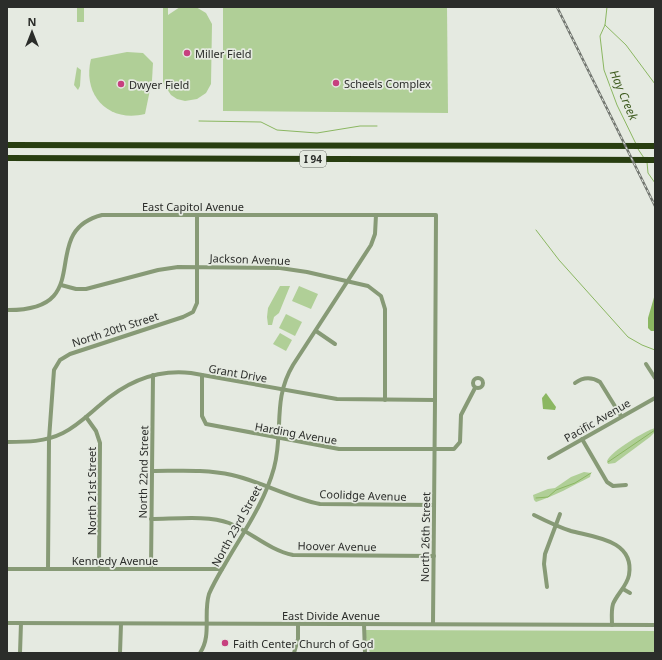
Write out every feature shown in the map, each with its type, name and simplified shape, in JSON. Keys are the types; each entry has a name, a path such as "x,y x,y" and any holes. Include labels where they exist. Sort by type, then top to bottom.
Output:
{"highway":[{"name":"I 94","path":"7,145 655,146"},
{"name":"I 94","path":"7,158 655,160"}],"street":[{"name":"East Capitol Avenue","path":"7,310 26,310 38,307 52,298 61,285 70,240 77,229 89,220 107,215 436,215 435,400"},
{"name":"North 20th Street","path":"48,569 49,439 53,373 57,363 70,354 190,314 197,303 197,215"},
{"name":"North 23rd Street","path":"201,653 205,643 209,596 222,569 268,487 276,460 279,439 279,406 282,390 290,371 373,242 376,230 376,216"},
{"name":"Jackson Avenue","path":"61,285 83,290 162,269 197,267 287,268 368,286 381,296 384,305 385,400"},
{"path":"316,331 335,344"},
{"path":"646,364 655,378"},
{"name":"Grant Drive","path":"7,442 36,442 49,439 67,431 119,390 134,382 153,375 175,372 202,375 337,399 435,400"},
{"name":"North 22nd Street","path":"151,569 153,375"},
{"name":"Harding Avenue","path":"202,375 202,416 206,424 279,439 345,450 452,450 459,445 461,415 475,388"},
{"path":"576,383 585,379 595,379 600,382 621,416"},
{"name":"Pacific Avenue","path":"549,458 655,398"},
{"path":"435,400 435,450"},
{"name":"North 21st Street","path":"86,417 96,431 101,447 99,569"},
{"path":"582,439 607,482 613,486 626,485"},
{"name":"North 26th Street","path":"433,624 435,450"},
{"name":"Coolidge Avenue","path":"152,471 218,472 240,477 320,504 434,505"},
{"path":"547,587 544,557 560,514"},
{"path":"534,516 555,525 610,541 619,546 626,555 630,566 628,579 613,606 612,625"},
{"name":"Hoover Avenue","path":"151,519 216,520 228,523 279,550 297,555 434,556"},
{"name":"Kennedy Avenue","path":"7,568 222,569"},
{"path":"623,589 630,593"},
{"name":"East Divide Avenue","path":"7,623 655,625"},
{"path":"20,653 21,623"},
{"path":"120,653 121,624"},
{"path":"294,653 298,639 298,624"},
{"path":"364,624 365,653"}],"shaded area":[{"path":"77,7 84,7 84,22 77,22"},
{"path":"163,7 168,7 168,15 180,7 196,7 206,13 212,24 211,84 206,93 197,99 185,101 177,99 171,95 163,83"},
{"name":"Scheels Complex","path":"223,7 447,7 448,113 223,111"},
{"name":"Dwyer Field","path":"127,52 143,53 153,63 152,80 145,114 132,116 109,110 94,95 90,84 89,72 91,59"},
{"path":"77,67 81,70 80,86 78,90 74,85"},
{"path":"280,286 290,286 279,313 274,317 272,325 268,325 268,308"},
{"path":"299,286 318,294 311,309 292,301"},
{"path":"655,294 655,331 651,331 648,328 648,318"},
{"path":"286,314 302,322 295,336 279,328"},
{"path":"280,333 292,340 286,351 273,344"},
{"path":"546,393 556,407 555,410 543,409 542,398"},
{"path":"655,428 655,432 650,437 615,463 608,464 607,461 610,457 621,447 636,437"},
{"path":"584,472 591,473 590,477 550,497 536,502 534,500 533,495 555,488 571,477"},
{"path":"364,630 655,631 655,653 370,653"}],"waterway":[{"name":"Hay Creek","path":"607,7 605,25 600,36 604,70 617,105 636,144"},
{"path":"605,25 626,45 655,84"},
{"path":"199,121 261,122 277,130 317,133 360,126 377,126"},
{"name":"Hay Creek","path":"638,149 644,158"},
{"name":"Hay Creek","path":"647,162 648,173 655,183"},
{"path":"536,230 559,260 628,337 655,350"},
{"path":"608,462 655,430"},
{"path":"536,498 548,497 556,490 575,483 591,473"}],"railway":[{"path":"557,7 655,206"}],"place":[{"name":"Miller Field","path":"187,53"},
{"name":"Scheels Complex","path":"336,83"},
{"name":"Dwyer Field","path":"121,84"},
{"name":"Faith Center Church of God","path":"225,643"}]}
